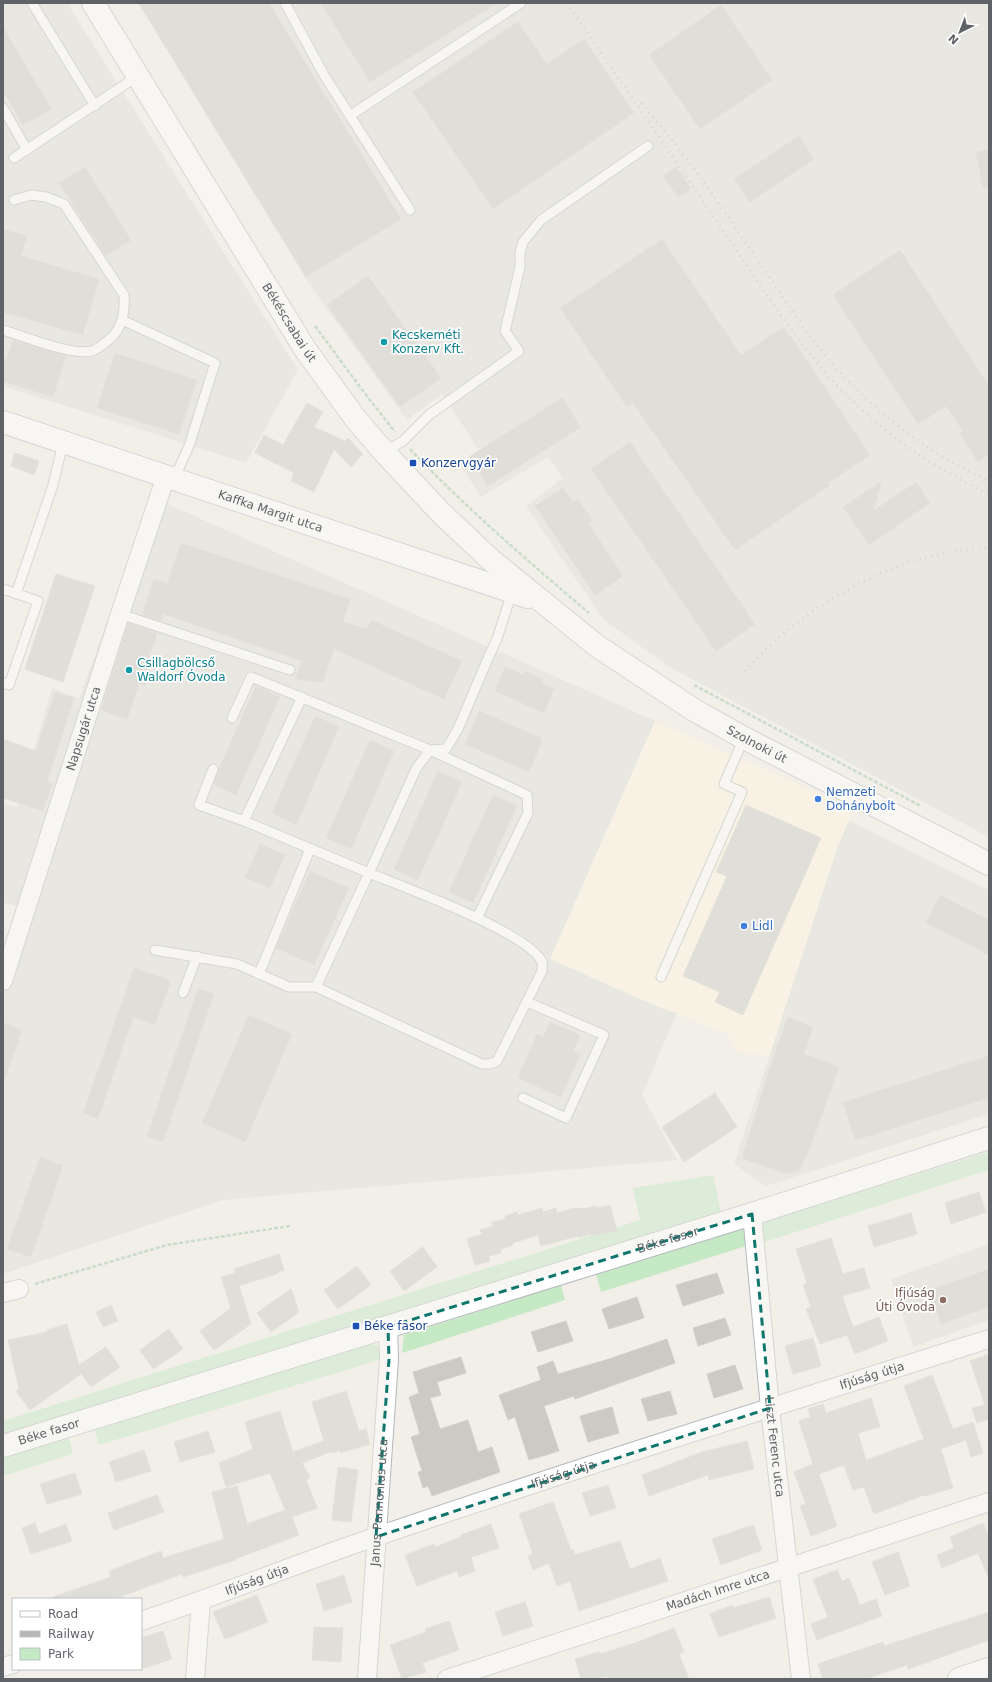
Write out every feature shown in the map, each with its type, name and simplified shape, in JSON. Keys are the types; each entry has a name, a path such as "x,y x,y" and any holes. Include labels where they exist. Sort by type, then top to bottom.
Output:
{"street":[{"name":"Békéscsabai út","path":"93,3 305,349 347,407 384,452 442,514 491,560 538,600"},
{"name":"Kaffka Margit utca","path":"3,422 538,600"},
{"name":"Napsugár utca","path":"3,981 120,614 170,478"},
{"name":"Szolnoki út","path":"538,600 597,646 694,710 744,738 989,864"},
{"name":"Béke fasor","path":"3,1446 752,1214 989,1138"},
{"name":"Liszt Ferenc utca","path":"752,1214 770,1408 801,1679"},
{"name":"Janus Pannonius utca","path":"367,1679 376,1536 390,1359 388,1327"},
{"name":"Ifjúság útja","path":"142,1621 201,1601 376,1536 770,1408 989,1339"},
{"name":"Madách Imre utca","path":"447,1679 788,1569 989,1502"},
{"path":"195,1679 201,1601"},
{"path":"959,1679 989,1669"}],"lane":[{"path":"32,3 95,106"},
{"path":"285,3 324,75 351,115 410,210"},
{"path":"351,115 521,3"},
{"path":"14,158 95,106 138,76"},
{"path":"3,108 27,150"},
{"path":"384,452 403,441 429,415 519,351 505,331 520,267 520,252 523,242 541,220 648,146"},
{"path":"3,330 76,352 92,351 104,344 117,332 125,307 124,295 64,204 46,197 31,195 14,200"},
{"path":"122,320 216,362 189,446 170,478"},
{"path":"16,594 53,485 63,443"},
{"path":"3,589 38,601 9,685 3,683"},
{"path":"430,750 446,749 458,729 497,640 512,592"},
{"path":"120,614 290,670"},
{"path":"232,718 251,677 430,750 527,795 528,813 477,918"},
{"path":"244,821 302,698"},
{"path":"661,977 742,792 724,784 744,738"},
{"path":"316,987 370,873 416,769 430,750"},
{"path":"155,950 237,964 289,987 316,987 482,1064 490,1064 500,1057 542,971 542,962 518,939 477,918 244,821 199,805 213,769"},
{"path":"259,974 310,849"},
{"path":"183,993 197,956"},
{"path":"523,1098 566,1118 604,1035 527,1002"}],"path":[{"path":"403,441 434,474 510,545 594,617"},
{"path":"689,682 927,809"},
{"path":"11,1291 167,1245 290,1226"}],"highlighted area":[{"path":"752,1214 770,1408 376,1537 389,1359 388,1327"}],"shaded area":[{"path":"3,3 67,3 298,370 246,463 3,386"},
{"path":"138,3 989,3 989,837 671,668 604,620 526,506 563,478 548,457 481,497 459,463 479,450 442,394 407,420 307,281"},
{"path":"152,497 655,721 550,959 658,1007 677,1013 642,1095 677,1160 223,1200 3,1274 3,992 31,908 3,903 3,803 17,808 52,688 79,699"},
{"path":"655,721 854,809 838,846 770,1056 737,1052 728,1034 658,1007 550,959"},
{"path":"849,821 989,890 989,1114 766,1186 734,1164 838,846"},
{"name":"Ifjúság Úti Óvoda","path":"989,1244 989,1320 913,1347 891,1279"}],"green space":[{"path":"989,1152 989,1170 761,1243 761,1223"},
{"path":"713,1175 721,1212 3,1434 3,1421 640,1220 633,1188"},
{"path":"743,1228 746,1246 601,1292 596,1274"},
{"path":"561,1285 565,1300 402,1353 404,1335"},
{"path":"368,1342 378,1346 382,1359 99,1445 94,1427"},
{"path":"69,1438 73,1454 3,1476 3,1458"}],"building":[{"path":"139,3 269,3 401,219 306,277"},
{"path":"321,3 497,3 370,82"},
{"path":"721,5 772,80 700,129 649,55"},
{"path":"518,22 547,64 584,39 634,113 493,209 413,92"},
{"path":"3,27 51,109 23,125 3,91"},
{"path":"799,136 814,159 750,202 734,179"},
{"path":"989,149 989,187 983,188 976,152"},
{"path":"85,167 131,240 106,256 59,183"},
{"path":"676,167 691,189 678,197 663,176"},
{"path":"3,229 27,236 21,256 99,279 83,335 3,312"},
{"path":"662,239 741,355 784,327 870,455 828,483 830,485 735,550 633,403 627,407 560,308"},
{"path":"900,250 989,386 989,454 978,462 960,434 963,431 946,406 918,424 833,295"},
{"name":"Kecskeméti Konzerv Kft.","path":"368,276 441,378 400,407 327,305"},
{"path":"13,340 66,356 53,397 3,381 3,360 6,361"},
{"path":"115,353 197,380 179,434 97,408"},
{"path":"562,398 581,427 488,486 469,457"},
{"path":"307,403 323,412 314,427 345,441 348,438 363,454 351,467 334,449 314,492 291,481 294,473 255,453 264,435 283,445"},
{"path":"630,442 755,624 716,651 591,469"},
{"path":"15,453 39,461 34,475 11,466"},
{"path":"882,481 873,511 916,482 930,503 869,545 843,507"},
{"path":"563,488 573,502 578,499 592,520 588,523 623,576 595,595 535,506"},
{"path":"181,543 350,599 343,622 367,629 371,620 462,661 444,699 334,649 323,682 295,679 302,661 163,614 161,621 142,615 154,579 167,584"},
{"path":"56,574 95,586 63,682 25,669"},
{"name":"Csillagbölcső Waldorf Óvoda","path":"128,623 157,633 145,669 150,671 145,686 139,684 127,719 101,710"},
{"path":"505,667 523,675 524,671 543,680 542,683 554,689 544,713 495,691"},
{"path":"256,686 280,697 236,795 213,784"},
{"path":"55,692 74,698 47,782 52,784 43,811 3,798 3,739 36,751"},
{"path":"479,711 541,738 541,744 529,772 465,744"},
{"path":"315,716 339,727 296,825 272,813"},
{"path":"370,740 394,751 351,849 326,838"},
{"path":"438,771 462,782 418,880 394,869"},
{"path":"493,795 517,806 473,903 449,892"},
{"name":"Lidl","path":"746,805 821,838 743,1015 715,1002 720,992 683,976 727,876 716,872"},
{"path":"260,844 285,855 270,888 245,877"},
{"path":"310,871 349,888 314,965 276,948"},
{"path":"940,895 989,920 989,955 926,923"},
{"path":"134,968 171,981 155,1025 133,1017 98,1119 83,1113"},
{"path":"198,989 214,994 163,1142 147,1136"},
{"path":"249,1015 292,1034 245,1142 202,1123"},
{"path":"788,1017 813,1027 804,1054 839,1067 814,1137 799,1171 786,1174 742,1158 770,1067"},
{"path":"550,1022 580,1035 573,1051 580,1054 561,1097 518,1078 537,1034 543,1037"},
{"path":"3,1023 22,1030 5,1079 3,1078"},
{"path":"989,1056 989,1098 855,1140 843,1102"},
{"path":"715,1093 737,1127 684,1162 662,1127"},
{"path":"40,1157 63,1165 31,1257 7,1249"},
{"path":"979,1192 986,1212 951,1224 945,1203"},
{"path":"610,1205 617,1231 591,1236 591,1234 578,1238 578,1236 541,1246 538,1235 500,1249 501,1253 489,1256 490,1261 475,1265 467,1239 482,1234 480,1230 493,1226 492,1222 505,1219 505,1216 517,1212 518,1215 542,1208 543,1212 556,1208 557,1213 570,1209 583,1209 596,1206 597,1208"},
{"path":"911,1213 917,1234 874,1247 868,1226"},
{"path":"831,1238 843,1274 864,1268 870,1288 842,1296 853,1327 879,1317 888,1341 855,1354 847,1335 820,1344 806,1309 811,1307 803,1285 807,1283 796,1249"},
{"path":"423,1247 437,1267 404,1291 390,1271"},
{"path":"279,1254 284,1270 239,1286 251,1324 214,1350 200,1331 231,1308 221,1277 235,1273 234,1269"},
{"path":"357,1266 371,1285 338,1309 324,1290"},
{"path":"989,1269 989,1307 941,1324 930,1290"},
{"path":"717,1273 724,1293 683,1306 676,1285"},
{"path":"291,1289 299,1312 271,1332 257,1313"},
{"path":"637,1297 644,1318 609,1329 602,1309"},
{"path":"111,1305 118,1321 103,1327 96,1312"},
{"path":"725,1318 731,1335 698,1346 693,1328"},
{"path":"566,1321 573,1341 538,1352 531,1332"},
{"path":"67,1324 79,1365 106,1347 120,1367 91,1387 81,1374 30,1410 16,1391 19,1389 8,1340 47,1332 47,1330"},
{"path":"169,1329 183,1349 153,1369 140,1350"},
{"path":"813,1338 821,1366 793,1374 785,1346"},
{"path":"667,1339 675,1363 575,1399 574,1396 544,1406 559,1451 529,1460 515,1417 508,1420 499,1395 541,1380 537,1367 553,1361 558,1374 609,1359"},
{"path":"989,1354 989,1419 977,1423 972,1408 985,1405 970,1361"},
{"path":"461,1357 466,1373 437,1382 441,1395 430,1398 440,1429 468,1420 478,1452 492,1447 500,1472 432,1496 428,1486 423,1488 418,1472 422,1471 411,1437 420,1434 409,1397 419,1393 413,1372"},
{"path":"735,1365 743,1389 714,1398 707,1374"},
{"path":"932,1375 953,1429 973,1422 983,1453 971,1457 966,1440 941,1449 953,1488 925,1496 924,1495 874,1514 864,1487 853,1490 844,1465 819,1474 837,1526 811,1536 800,1506 806,1504 794,1472 813,1464 799,1421 811,1417 808,1409 823,1404 826,1413 871,1398 880,1427 858,1433 866,1460 924,1439 904,1386"},
{"path":"346,1391 359,1431 366,1429 370,1444 340,1453 341,1450 330,1452 302,1463 310,1477 306,1480 317,1508 292,1517 299,1535 235,1559 236,1560 183,1577 182,1574 117,1598 53,1598 111,1577 109,1571 161,1551 163,1558 224,1539 212,1492 237,1486 247,1524 285,1510 270,1473 226,1487 219,1463 253,1449 245,1422 280,1411 293,1452 324,1441 312,1402"},
{"path":"670,1391 677,1414 648,1421 641,1399"},
{"path":"612,1407 619,1433 588,1442 580,1416"},
{"path":"208,1431 215,1452 180,1462 174,1442"},
{"path":"747,1441 754,1469 709,1480 708,1475 649,1496 642,1475 702,1452"},
{"path":"144,1450 151,1471 116,1482 109,1462"},
{"path":"338,1467 358,1470 351,1522 332,1520"},
{"path":"75,1473 82,1494 47,1504 40,1484"},
{"path":"608,1485 616,1508 590,1516 582,1493"},
{"path":"157,1495 164,1512 114,1530 108,1513"},
{"path":"553,1502 571,1550 573,1549 575,1555 620,1541 630,1569 660,1558 668,1581 579,1611 570,1581 557,1586 549,1563 533,1570 528,1556 533,1554 519,1514"},
{"path":"35,1523 39,1534 66,1524 72,1541 31,1554 22,1528"},
{"path":"983,1523 989,1537 989,1579 978,1553 942,1568 937,1555 954,1548 950,1537"},
{"path":"491,1524 499,1548 471,1557 475,1571 459,1577 457,1571 417,1586 405,1555 434,1544 435,1547 461,1537 461,1535"},
{"path":"753,1525 762,1550 721,1565 712,1539"},
{"path":"898,1552 910,1586 885,1595 872,1562"},
{"path":"837,1570 842,1581 849,1578 860,1605 876,1599 882,1616 817,1640 811,1624 828,1617 813,1579"},
{"path":"344,1575 352,1602 324,1611 316,1584"},
{"path":"257,1595 268,1622 225,1639 213,1612"},
{"path":"769,1597 776,1618 719,1637 710,1614 732,1605 733,1608"},
{"path":"525,1602 533,1626 503,1636 495,1612"},
{"path":"989,1612 989,1640 908,1669 907,1665 865,1679 823,1679 818,1664 883,1642 884,1646"},
{"path":"449,1621 459,1650 422,1663 426,1672 402,1679 390,1645 426,1632 425,1629"},
{"path":"314,1627 343,1628 341,1662 312,1660"},
{"path":"674,1628 684,1652 679,1654 689,1679 608,1679 607,1676 595,1679 581,1679 575,1659 599,1652 600,1654 635,1643"},
{"path":"163,1631 172,1659 142,1669 142,1638"}],"railway":[{"path":"567,3 776,308 825,372 849,398 885,430 905,445 946,472 989,494"},
{"path":"641,103 693,167 804,328 841,373 857,390 891,420 928,448 989,481"},
{"path":"745,671 763,652 804,617 851,588 901,565 926,557 949,552 989,548"}],"place":[{"name":"Kecskeméti Konzerv Kft.","path":"384,342"},
{"name":"Konzervgyár","path":"413,463"},
{"name":"Csillagbölcső Waldorf Óvoda","path":"129,670"},
{"name":"Nemzeti Dohánybolt","path":"818,799"},
{"name":"Lidl","path":"744,926"},
{"name":"Ifjúság Úti Óvoda","path":"943,1300"},
{"name":"Béke fasor","path":"356,1326"}]}
